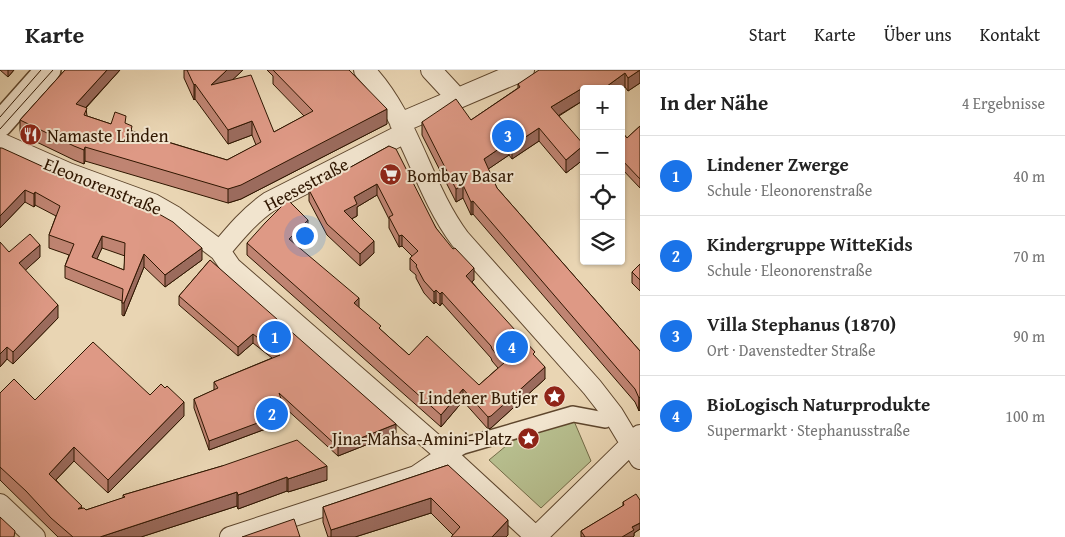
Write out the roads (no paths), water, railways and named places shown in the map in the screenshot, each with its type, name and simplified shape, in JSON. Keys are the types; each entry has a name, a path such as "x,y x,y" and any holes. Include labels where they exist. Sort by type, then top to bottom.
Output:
{"street":[{"path":"0,124 48,70"},
{"path":"364,70 376,82 392,105 446,220 460,239 592,387 637,446 536,537"},
{"path":"431,70 457,98"},
{"name":"Heesestraße","path":"220,251 244,222 269,202 457,98 524,70"},
{"name":"Eleonorenstraße","path":"0,143 68,173 153,204 174,216 220,251 231,267 446,455 536,537"},
{"path":"230,537 416,476 446,455 463,446 573,414 605,420 613,414"},
{"path":"0,504 35,537"}],"tram line":[{"path":"0,117 41,70"},
{"path":"0,129 53,70"}],"place":[{"name":"Namaste Linden","path":"31,135"},
{"name":"Villa Stephanus (1870)","path":"508,136"},
{"name":"Bombay Basar","path":"391,175"},
{"name":"Lindener Zwerge","path":"275,337"},
{"name":"BioLogisch Naturprodukte","path":"512,347"},
{"name":"Lindener Butjer","path":"554,397"},
{"name":"Kindergruppe WitteKids","path":"272,414"},
{"name":"Jina-Mahsa-Amini-Platz","path":"528,438"}]}
